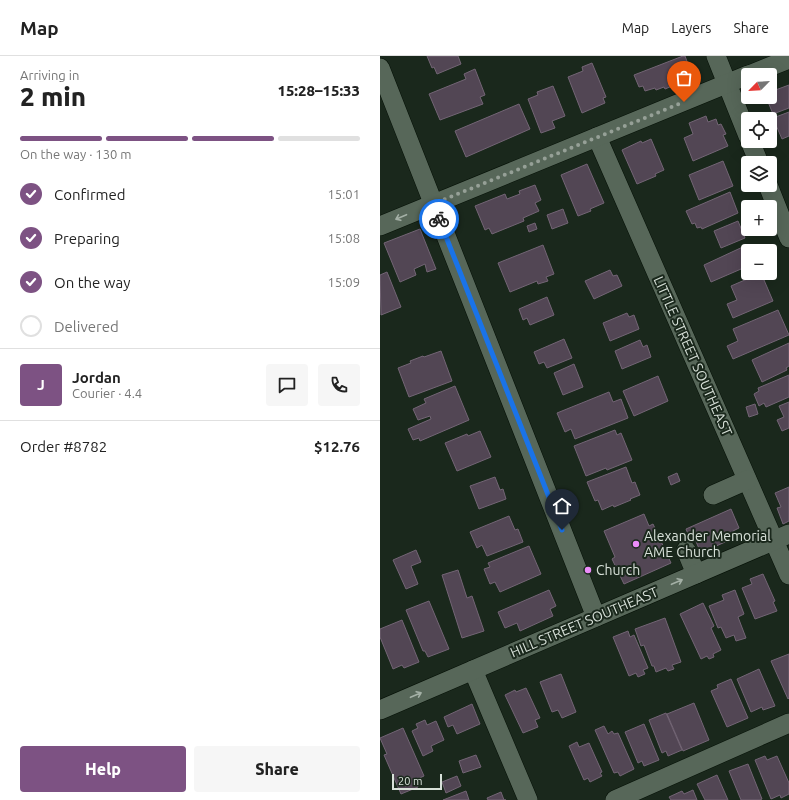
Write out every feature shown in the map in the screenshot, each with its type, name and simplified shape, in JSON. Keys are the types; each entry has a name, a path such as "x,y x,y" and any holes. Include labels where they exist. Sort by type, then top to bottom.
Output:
{"street":[{"path":"716,56 741,119"},
{"path":"766,68 789,59"},
{"path":"380,68 596,617"},
{"path":"380,226 741,78"},
{"name":"LITTLE STREET SOUTHEAST","path":"597,137 747,480 781,537 789,575"},
{"path":"771,192 789,238"},
{"path":"713,495 747,480"},
{"name":"HILL STREET SOUTHEAST","path":"380,710 781,537"},
{"path":"686,550 696,574"},
{"path":"473,670 528,800"},
{"path":"615,800 789,723"}],"building":[{"path":"427,56 458,56 461,64 437,74 434,67 432,68"},
{"path":"685,56 692,75 676,81 677,84 665,89 664,87 656,90 655,88 645,91 643,86 639,87 634,75"},
{"path":"592,63 606,97 603,98 605,103 582,113 568,77 583,71 582,67"},
{"path":"475,69 485,95 480,97 483,104 440,120 429,94 466,79 464,74"},
{"path":"789,85 789,108 777,112 772,112 769,104 777,104 777,89"},
{"path":"553,86 565,116 552,121 555,128 541,133 528,99 538,95 537,92"},
{"path":"519,104 530,129 466,157 455,131"},
{"path":"789,112 789,136 782,139 777,127 777,116"},
{"path":"706,116 708,122 716,119 718,125 721,124 726,134 723,135 728,146 693,161 684,138 693,134 689,123"},
{"path":"651,139 664,170 655,174 656,176 637,184 622,150 641,141 642,143"},
{"path":"723,161 733,186 699,200 689,175"},
{"path":"587,164 604,203 590,209 591,211 578,216 561,175"},
{"path":"535,185 541,200 535,203 539,211 523,218 524,221 492,234 489,228 485,230 475,206 505,194 507,199 520,194 519,191"},
{"path":"730,192 738,213 702,229 701,227 697,228 695,223 692,224 686,211"},
{"path":"563,209 568,223 552,229 547,215"},
{"path":"738,221 741,228 741,236 744,236 745,238 721,248 714,231"},
{"path":"535,223 537,229 529,232 527,226"},
{"path":"420,229 436,269 427,272 425,264 414,269 416,275 400,282 384,243"},
{"path":"543,245 554,274 546,277 548,281 538,284 537,281 510,292 498,263"},
{"path":"741,248 741,269 711,282 704,265"},
{"path":"610,270 613,276 617,275 622,286 594,299 585,281"},
{"path":"387,272 401,307 381,315 380,275"},
{"path":"745,280 764,280 773,301 733,318 727,304 737,300 731,286"},
{"path":"547,297 554,315 530,325 527,318 523,320 519,309"},
{"path":"778,310 789,335 733,359 727,346 738,341 733,329"},
{"path":"627,313 629,317 634,315 639,329 610,341 603,323"},
{"path":"564,339 572,358 547,368 544,362 539,364 534,352"},
{"path":"640,340 643,347 647,345 651,357 622,369 615,351"},
{"path":"789,343 789,366 786,368 787,370 762,382 752,360"},
{"path":"441,351 452,381 409,397 398,368 411,363 410,361"},
{"path":"574,364 583,387 563,395 554,373"},
{"path":"789,375 789,397 766,407 764,403 759,406 754,394 759,391 758,388"},
{"path":"658,376 668,401 634,416 623,391"},
{"path":"455,386 469,420 420,441 419,438 413,440 408,429 431,419 430,416 418,420 413,409 426,403 424,399"},
{"path":"609,392 613,402 621,399 628,418 575,439 571,429 565,432 557,413"},
{"path":"789,402 789,428 782,431 777,420 784,417 779,406"},
{"path":"755,404 758,414 749,417 746,407"},
{"path":"615,430 617,435 621,433 632,460 607,470 606,468 586,476 574,446"},
{"path":"480,431 491,457 457,471 445,443 467,434 468,436"},
{"path":"626,467 632,483 635,482 640,495 614,507 613,505 602,510 598,500 595,501 587,482"},
{"path":"677,473 680,481 671,485 668,477"},
{"path":"495,477 500,490 503,489 506,499 479,509 470,486"},
{"path":"789,487 789,521 783,524 777,508 781,507 775,493"},
{"path":"731,509 739,528 733,531 736,537 701,553 694,537 690,539 686,529"},
{"name":"Alexander Memorial AME Church","path":"644,514 649,526 653,524 671,563 624,584 612,559 615,557 604,531"},
{"path":"509,516 515,530 518,529 523,542 487,556 482,545 477,548 470,532"},
{"path":"529,546 541,574 500,592 495,582 490,584 484,569 490,567 488,563"},
{"path":"416,550 421,562 411,566 418,584 406,589 393,560"},
{"path":"458,570 467,598 472,596 484,631 462,638 442,575"},
{"path":"763,574 775,601 773,602 777,611 755,619 742,588 752,584 750,579"},
{"path":"549,590 556,606 550,609 553,616 520,631 517,623 505,628 498,612"},
{"path":"735,590 744,614 738,617 746,638 736,641 734,635 726,638 721,627 718,628 709,606 724,600 722,595"},
{"path":"429,601 449,649 428,657 425,651 423,651 406,610"},
{"path":"703,603 714,626 711,628 721,650 713,654 714,657 709,659 707,656 701,659 680,614"},
{"path":"665,618 681,662 672,665 674,669 668,671 666,668 656,672 654,666 652,666 644,645 641,646 635,629"},
{"path":"402,620 419,662 404,668 402,665 393,669 380,637 380,629"},
{"path":"628,631 630,637 634,635 648,668 643,670 645,674 638,677 636,673 629,676 613,637"},
{"path":"789,654 789,698 788,699 771,661"},
{"path":"759,669 775,706 763,710 762,707 751,712 737,679"},
{"path":"561,674 576,712 562,718 558,710 552,712 540,682"},
{"path":"731,679 748,718 727,727 711,691 718,688 717,685"},
{"path":"526,688 540,718 535,720 538,727 523,733 505,695 515,690 516,692"},
{"path":"694,703 709,740 683,751 667,714"},
{"path":"472,704 480,724 457,734 453,725 448,727 444,717"},
{"path":"666,713 682,750 668,756 666,751 662,753 649,720"},
{"path":"425,720 427,725 436,721 444,740 431,746 433,751 423,756 412,731 418,728 416,724"},
{"path":"644,724 659,760 644,766 642,761 638,763 625,732"},
{"path":"604,726 608,734 612,731 614,734 618,733 634,769 620,776 618,772 614,773 595,730"},
{"path":"403,728 424,776 415,780 418,787 401,794 384,755 387,754 380,738"},
{"path":"577,742 579,747 589,743 602,772 600,773 602,776 590,782 588,778 584,780 569,746"},
{"path":"476,755 481,767 463,773 459,761"},
{"path":"765,756 767,760 777,756 789,783 789,794 781,798 780,795 771,799 755,760"},
{"path":"748,764 762,799 760,800 741,800 729,771"},
{"path":"717,775 728,800 705,800 697,784"},
{"path":"457,776 461,786 446,793 442,782"},
{"path":"693,790 697,800 671,800 669,797 682,791 684,794"},
{"path":"466,791 469,800 443,800"},
{"path":"501,792 504,800 488,800 487,798"}],"way so far":[{"path":"439,219 433,204 684,102"}],"place":[{"name":"Alexander Memorial AME Church","path":"636,544"},
{"name":"Church","path":"588,570"}],"route":[{"path":"439,219 562,530"}]}
